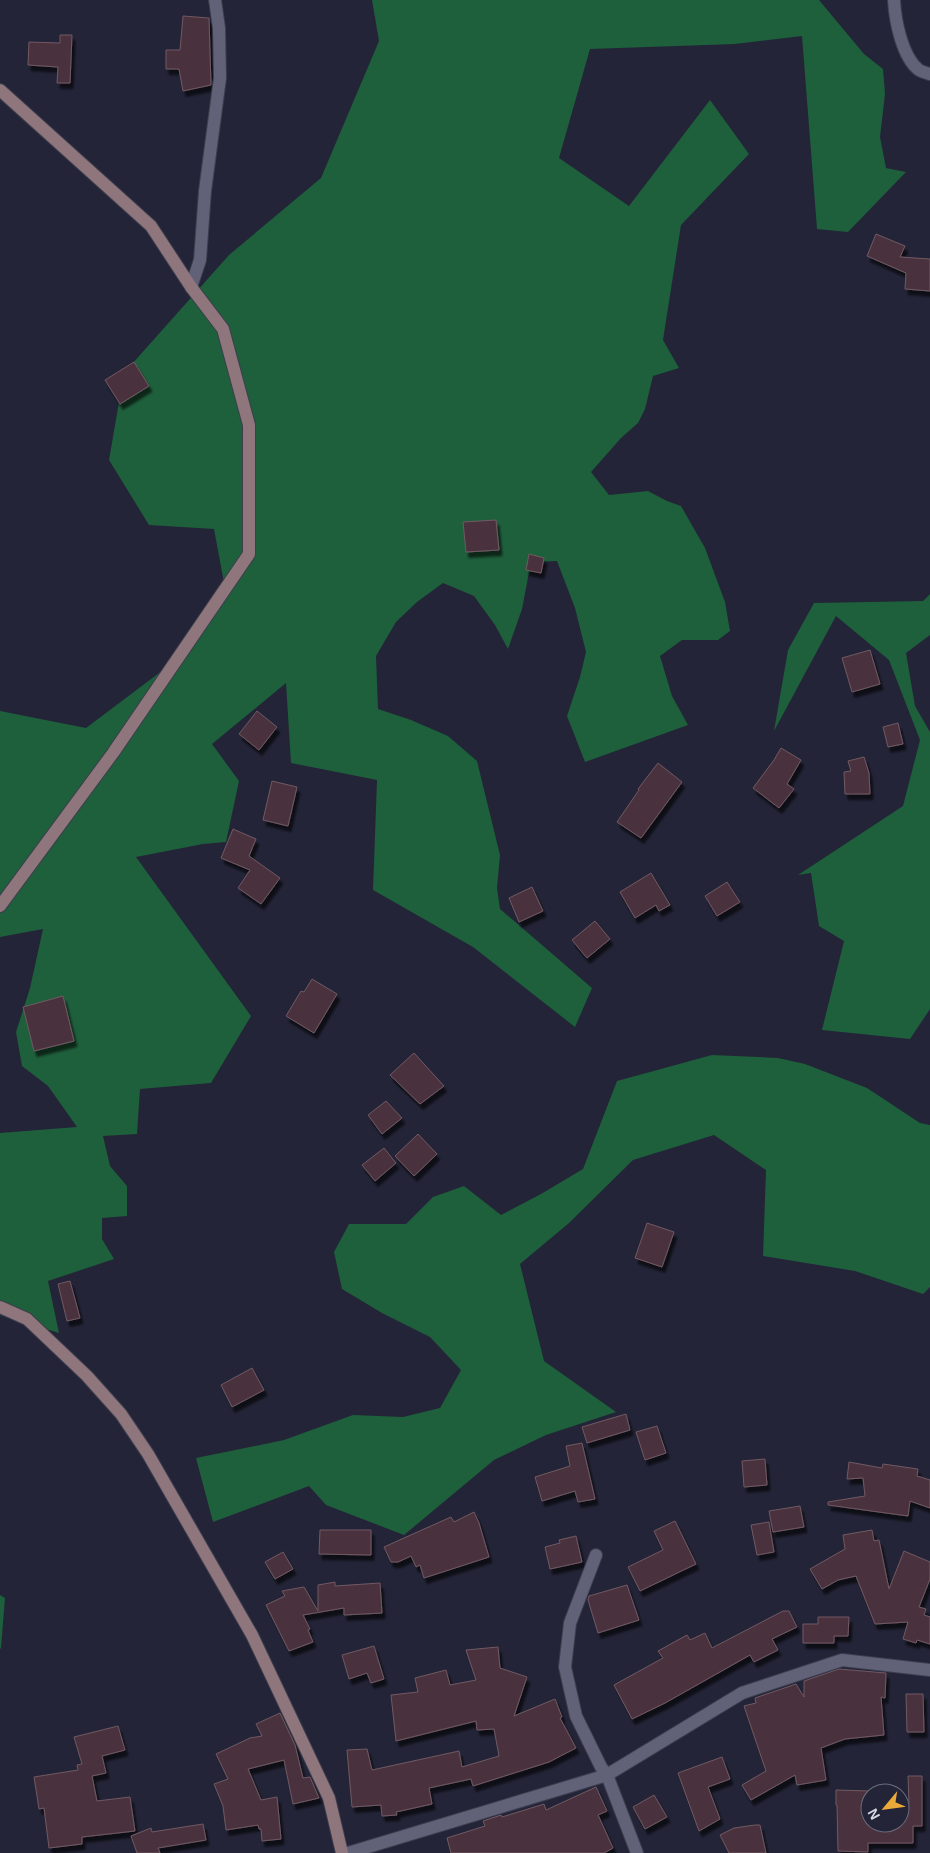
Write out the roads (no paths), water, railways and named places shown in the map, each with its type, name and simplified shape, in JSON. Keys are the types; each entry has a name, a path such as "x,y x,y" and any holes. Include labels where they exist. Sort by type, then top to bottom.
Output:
{"street":[{"path":"191,287 200,260 205,191 220,78 215,0"},
{"path":"894,0 901,39 911,60 919,70 930,74"},
{"path":"0,90 150,226 223,330 249,425 249,554 113,753 0,906"},
{"path":"0,1307 27,1319 87,1376 120,1414 148,1454 252,1636 329,1798 342,1853"},
{"path":"596,1555 570,1622 565,1667 576,1716 601,1767 607,1774 637,1853"},
{"path":"348,1853 607,1774 742,1693 842,1660 930,1670"}]}
